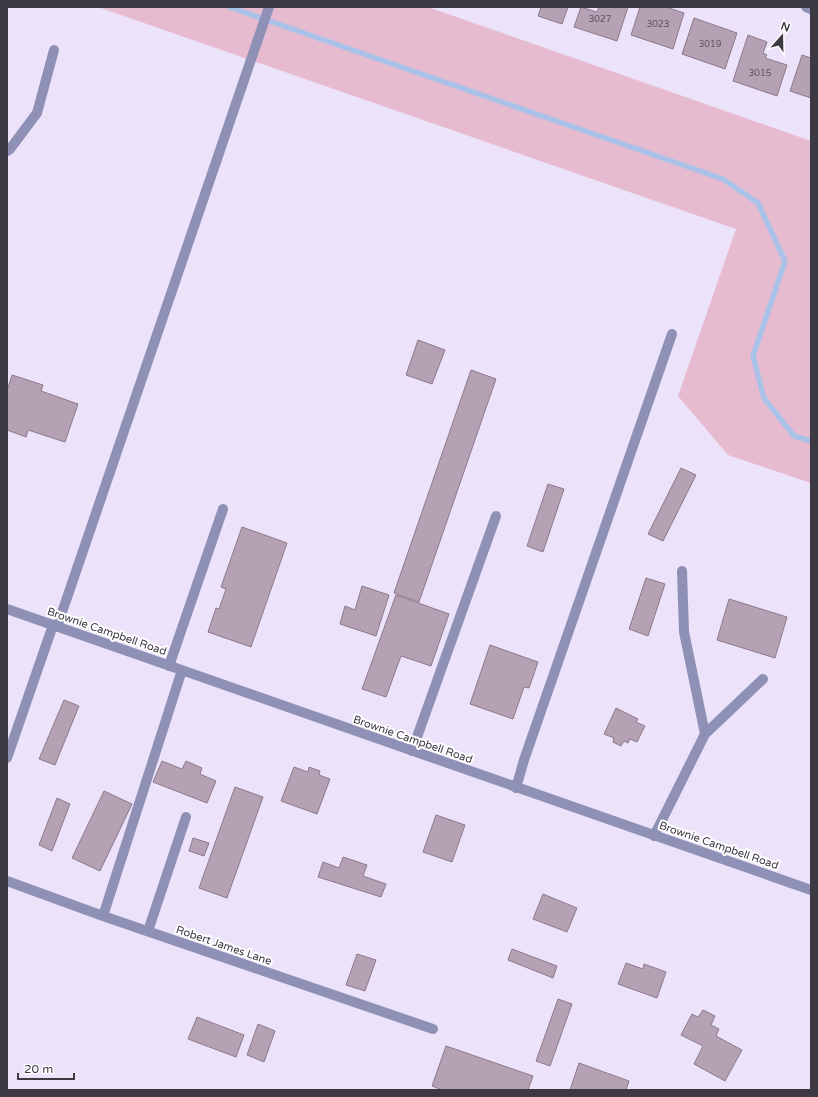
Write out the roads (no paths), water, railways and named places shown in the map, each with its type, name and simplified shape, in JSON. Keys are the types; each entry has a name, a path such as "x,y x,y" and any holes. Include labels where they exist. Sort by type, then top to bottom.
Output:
{"street":[{"path":"7,758 55,626 268,7"},
{"path":"7,151 37,113 54,50"},
{"path":"516,788 529,745 672,334"},
{"path":"169,666 223,509"},
{"path":"412,751 496,516"},
{"path":"682,571 684,632 705,734"},
{"name":"Brownie Campbell Road","path":"7,609 811,890"},
{"path":"104,916 182,670"},
{"path":"654,836 705,734 763,679"},
{"path":"148,931 186,817"},
{"name":"Robert James Lane","path":"7,881 104,916 433,1029"}],"waterway":[{"path":"229,7 723,179 758,203 785,261 753,356 764,398 794,436 811,441"}]}
